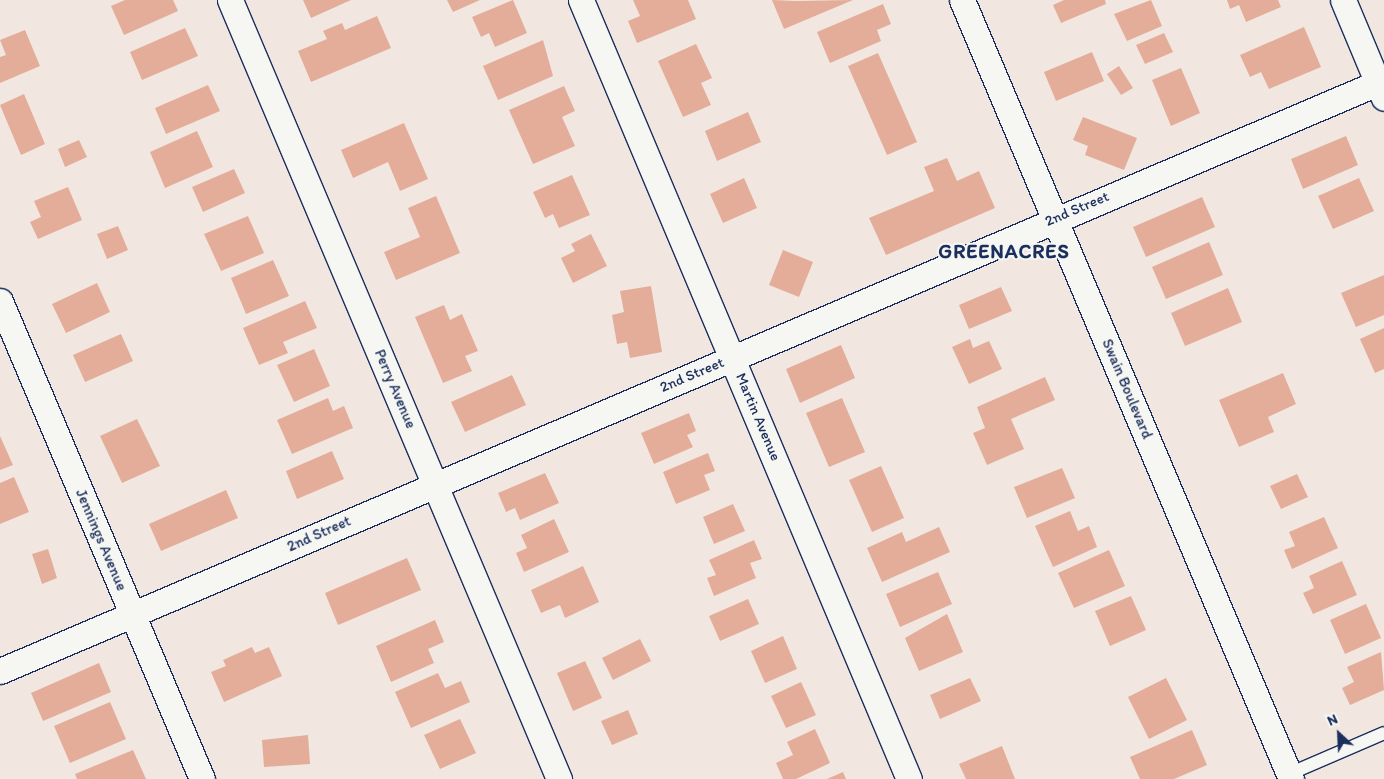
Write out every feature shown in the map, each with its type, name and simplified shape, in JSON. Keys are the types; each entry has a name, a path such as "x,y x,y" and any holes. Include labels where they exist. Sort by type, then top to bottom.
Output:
{"street":[{"name":"Perry Avenue","path":"230,0 559,779"},
{"name":"Martin Avenue","path":"581,0 909,779"},
{"name":"Swain Boulevard","path":"962,0 1290,777"},
{"path":"1343,0 1382,87"},
{"name":"2nd Street","path":"0,671 134,617 434,483 733,358 1054,218 1382,87"},
{"name":"Jennings Avenue","path":"0,301 202,779"}],"lane":[{"path":"1290,777 1384,734"}],"building":[{"path":"125,0 173,0 178,11 124,35 111,6"},
{"path":"303,0 351,0 311,18"},
{"path":"447,0 480,0 453,12"},
{"path":"513,0 527,33 495,47 489,33 481,37 472,17"},
{"path":"633,0 688,0 696,19 637,43 628,21 640,16"},
{"path":"772,0 796,1 853,0 784,29"},
{"path":"1064,0 1105,0 1106,4 1061,23 1053,5"},
{"path":"1151,0 1162,26 1127,41 1114,14"},
{"path":"1227,0 1278,0 1281,7 1246,22 1239,5 1230,9"},
{"path":"883,4 891,24 877,30 881,41 830,63 817,32"},
{"path":"377,16 391,48 311,82 298,51 327,39 323,31 342,23 345,30"},
{"path":"1304,27 1321,67 1269,89 1261,72 1250,77 1240,55"},
{"path":"185,28 198,56 142,80 130,52"},
{"path":"25,30 40,66 0,83 0,57 6,55 0,40"},
{"path":"1164,33 1173,52 1145,64 1136,45"},
{"path":"543,40 553,76 498,100 483,66"},
{"path":"696,44 712,78 701,83 711,105 683,117 658,61"},
{"path":"1092,52 1104,81 1056,101 1044,72"},
{"path":"878,53 917,142 887,155 848,66"},
{"path":"1119,66 1133,88 1121,95 1107,74"},
{"path":"1181,68 1200,113 1171,126 1152,80"},
{"path":"208,85 220,111 166,134 155,108"},
{"path":"564,86 575,111 562,117 575,146 533,164 509,110"},
{"path":"24,94 45,144 21,155 0,105"},
{"path":"748,112 761,142 717,161 705,131"},
{"path":"1083,117 1137,138 1124,170 1085,155 1088,146 1073,140"},
{"path":"404,123 428,179 400,191 388,162 353,178 341,150"},
{"path":"197,131 213,167 165,188 150,152"},
{"path":"1346,136 1358,165 1303,189 1291,159"},
{"path":"79,140 87,157 65,167 58,149"},
{"path":"947,158 957,181 979,171 995,208 886,255 869,218 934,191 924,167"},
{"path":"234,169 245,193 203,212 192,187"},
{"path":"572,175 590,215 559,228 553,214 545,218 533,192"},
{"path":"744,178 757,208 723,223 710,194"},
{"path":"1359,178 1374,211 1333,229 1318,196"},
{"path":"68,187 82,220 38,239 30,222 41,217 34,201"},
{"path":"436,196 460,253 396,280 384,252 420,237 408,208"},
{"path":"1202,197 1215,227 1146,257 1133,227"},
{"path":"248,216 264,253 221,271 204,234"},
{"path":"118,226 128,250 107,259 97,234"},
{"path":"591,234 607,266 573,283 561,258 575,251 571,244"},
{"path":"1209,242 1223,275 1166,299 1152,267"},
{"path":"783,250 813,262 799,297 769,285"},
{"path":"273,260 289,296 246,314 231,278"},
{"path":"1384,275 1384,315 1356,327 1341,293"},
{"path":"97,283 110,312 66,333 52,304"},
{"path":"651,286 662,352 630,358 627,342 617,344 612,315 624,312 620,291"},
{"path":"1001,287 1012,311 969,329 959,305"},
{"path":"1228,288 1242,322 1185,346 1171,313"},
{"path":"305,301 317,328 283,342 288,353 259,365 243,328"},
{"path":"444,305 450,320 462,314 478,351 465,356 472,371 443,383 415,317"},
{"path":"1384,328 1384,369 1375,373 1360,339"},
{"path":"121,334 133,361 85,382 73,355"},
{"path":"970,339 973,348 989,341 1002,369 969,384 952,347"},
{"path":"841,345 855,378 800,403 786,369"},
{"path":"314,349 330,386 294,402 277,365"},
{"path":"1283,373 1296,404 1268,417 1274,432 1239,447 1219,400"},
{"path":"512,375 526,405 465,432 451,402"},
{"path":"1045,377 1055,400 1011,419 1024,449 987,465 973,433 985,428 977,407"},
{"path":"328,398 333,411 344,406 353,428 292,454 277,420"},
{"path":"842,398 865,452 829,467 806,413"},
{"path":"689,413 696,431 687,435 693,447 654,464 641,433"},
{"path":"137,419 160,466 122,483 100,436"},
{"path":"0,436 13,465 0,470"},
{"path":"332,451 344,479 297,499 286,471"},
{"path":"708,453 715,471 704,475 710,490 676,504 663,472"},
{"path":"881,466 904,518 872,532 849,480"},
{"path":"1062,468 1075,498 1027,518 1014,487"},
{"path":"545,473 559,503 520,520 515,508 506,512 498,493"},
{"path":"1297,474 1308,497 1281,509 1270,486"},
{"path":"14,477 29,512 0,524 0,483"},
{"path":"226,490 238,518 161,551 149,524"},
{"path":"733,504 745,531 714,544 703,517"},
{"path":"1070,511 1078,531 1089,526 1097,547 1053,567 1035,526"},
{"path":"1324,517 1338,548 1292,569 1284,550 1295,546 1289,532"},
{"path":"554,519 569,552 524,572 516,553 527,548 521,535"},
{"path":"939,527 950,552 882,582 867,548 902,532 906,542"},
{"path":"754,540 762,559 750,563 756,578 714,596 707,578 716,575 709,560"},
{"path":"48,549 57,578 42,584 32,554"},
{"path":"1109,550 1125,586 1074,608 1058,573"},
{"path":"407,558 421,590 338,625 325,593"},
{"path":"1342,561 1357,595 1313,614 1303,593 1314,588 1309,576"},
{"path":"583,566 599,602 565,618 560,605 541,613 531,590"},
{"path":"938,572 952,604 900,627 886,594"},
{"path":"1131,596 1146,630 1110,646 1095,611"},
{"path":"748,599 759,624 720,641 709,616"},
{"path":"1366,604 1381,638 1345,654 1330,620"},
{"path":"947,614 963,652 919,671 905,638"},
{"path":"435,620 444,642 428,649 434,663 391,682 376,646"},
{"path":"783,636 797,669 765,683 751,651"},
{"path":"640,639 651,661 613,680 602,658"},
{"path":"252,647 255,653 269,647 282,676 224,702 211,672 226,666 223,660"},
{"path":"1381,652 1384,690 1350,705 1342,688 1354,682 1347,667"},
{"path":"585,661 602,698 573,711 557,673"},
{"path":"99,663 111,692 43,721 31,693"},
{"path":"438,673 445,688 461,681 470,702 411,728 395,692"},
{"path":"970,678 981,701 940,719 930,695"},
{"path":"1166,678 1187,720 1149,739 1128,697"},
{"path":"801,682 816,715 786,728 771,696"},
{"path":"110,702 126,739 70,763 54,726"},
{"path":"628,710 638,734 612,745 601,721"},
{"path":"460,719 476,753 440,769 424,735"},
{"path":"815,729 830,763 796,779 783,779 776,763 793,755 787,742"},
{"path":"1192,730 1207,765 1174,779 1140,779 1130,757"},
{"path":"308,735 310,764 264,767 262,740"},
{"path":"1002,746 1015,779 966,779 959,764"},
{"path":"133,750 146,779 77,779 75,774"},
{"path":"843,772 846,779 827,779"}],"district":[{"name":"GREENACRES","path":"1004,251"}]}
